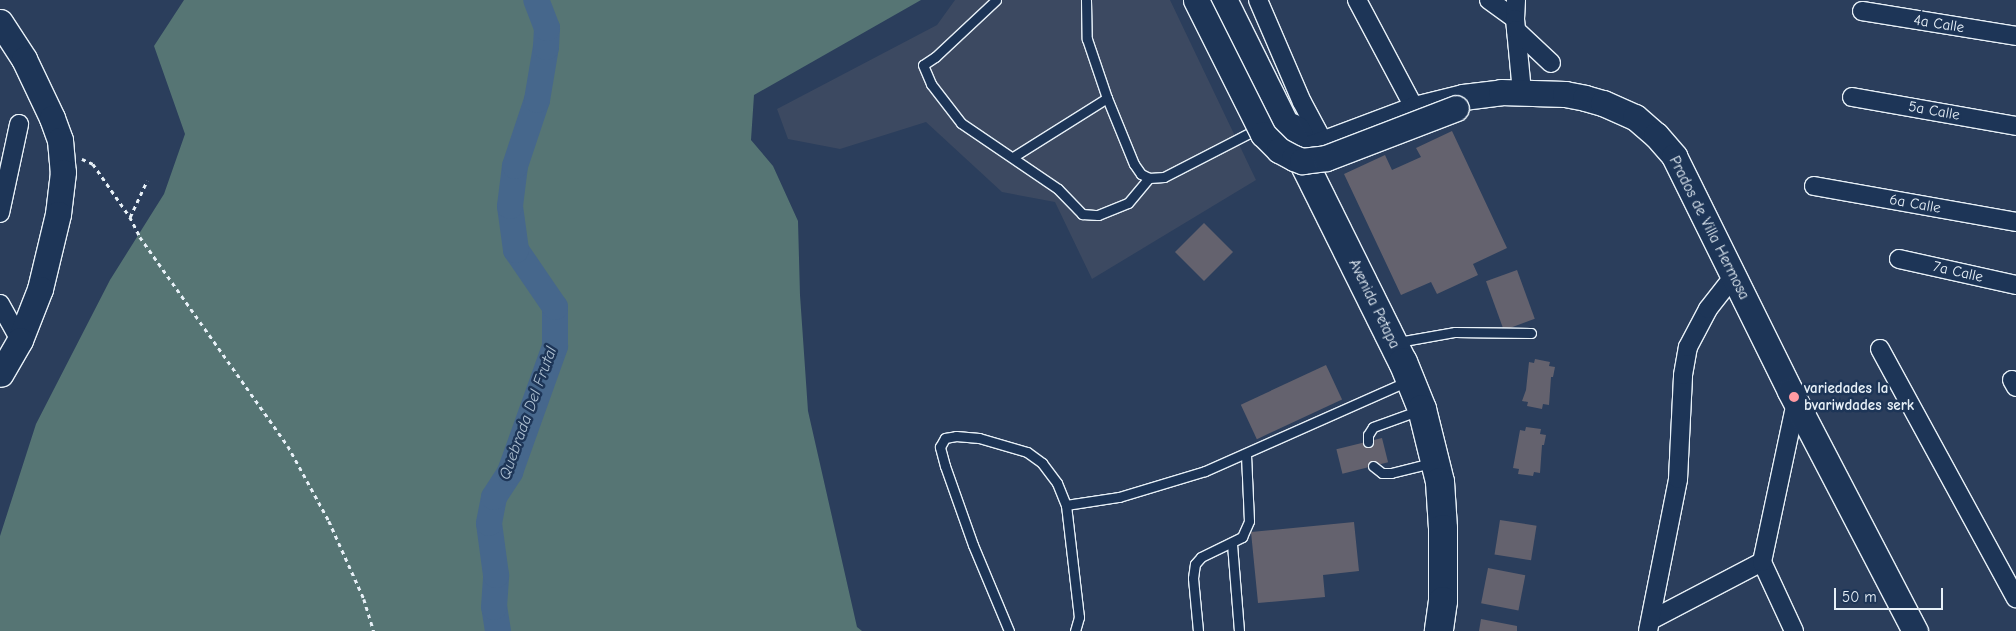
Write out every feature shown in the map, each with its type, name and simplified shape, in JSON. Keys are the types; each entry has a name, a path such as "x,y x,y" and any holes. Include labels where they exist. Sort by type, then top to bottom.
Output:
{"main road":[{"path":"1196,0 1263,134 1279,150 1294,158 1302,160 1326,158 1456,108 1511,92"},
{"name":"Avenida Petapa","path":"1223,0 1393,342 1422,409 1437,462 1443,529 1443,601 1439,631"},
{"path":"0,22 24,59 52,118 63,156 58,214 40,289 20,340 0,374"},
{"name":"Prados de Villa Hermosa","path":"1283,118 1297,129 1308,147 1314,147 1414,109 1463,97 1511,92 1565,94 1604,103 1635,117 1656,135 1674,156 1796,402 1914,631"}],"street":[{"path":"1258,0 1302,102 1324,143"},
{"path":"1357,0 1414,109"},
{"path":"1489,0 1516,24 1551,63"},
{"path":"1511,92 1516,0"},
{"name":"4a Calle","path":"1862,11 2016,36"},
{"name":"5a Calle","path":"1852,97 2016,126"},
{"path":"0,213 19,124"},
{"name":"6a Calle","path":"1814,186 2016,222"},
{"name":"7a Calle","path":"1899,259 2016,285"},
{"path":"1650,625 1678,479 1683,374 1688,346 1708,309 1733,277"},
{"path":"0,304 20,340"},
{"path":"1880,350 2016,598"},
{"path":"1794,631 1762,562 1796,402"},
{"path":"1650,625 1762,562"}],"lane":[{"path":"996,0 935,57 923,65 931,84 961,123 1058,189 1082,214 1098,215 1128,203 1149,178"},
{"path":"1086,0 1087,39 1107,98 1134,164 1141,174 1149,178 1164,177 1283,118"},
{"path":"1013,157 1107,98"},
{"path":"1393,342 1455,332 1531,333"},
{"path":"1066,505 1140,491 1205,471 1246,455 1410,380"},
{"path":"1368,442 1368,435 1373,427 1422,409"},
{"path":"1009,631 973,545 945,466 940,447 942,442 951,436 970,436 1027,452 1042,463 1057,483 1066,505 1079,617 1076,631"},
{"path":"1198,631 1193,578 1194,564 1201,557 1232,544 1242,537 1249,522 1246,455"},
{"path":"1373,466 1382,472 1391,474 1437,462"},
{"path":"1232,544 1239,631"}],"path":[{"path":"63,156 85,159 94,164 130,217 140,237 288,446 329,522 364,599 374,631"},
{"path":"130,217 147,181"}],"shaded area":[{"path":"955,0 1170,0 1256,180 1092,279 1055,202 1002,192 926,122 840,149 788,139 777,109 937,25"}],"green space":[{"path":"184,0 921,0 754,95 751,140 773,166 798,221 800,295 808,411 857,627 862,631 0,631 0,536 36,424 110,280 164,194 185,134 154,46"}],"building":[{"path":"1452,131 1507,248 1473,264 1478,275 1437,294 1431,282 1401,295 1344,174 1385,155 1392,170 1421,157 1416,148"},
{"path":"1204,223 1233,252 1204,281 1175,252"},
{"path":"1517,270 1535,319 1504,330 1486,281"},
{"path":"1535,359 1550,362 1549,366 1555,367 1553,377 1551,377 1549,405 1543,404 1542,409 1527,406 1528,402 1522,401 1526,390 1529,362 1534,363"},
{"path":"1326,365 1342,399 1257,439 1241,405"},
{"path":"1526,427 1541,429 1540,434 1546,435 1544,445 1542,445 1540,473 1534,472 1533,476 1518,474 1519,469 1513,468 1520,430 1525,431"},
{"path":"1382,438 1388,462 1342,474 1336,449"},
{"path":"1500,520 1537,526 1531,560 1495,555"},
{"path":"1354,522 1359,571 1323,575 1325,597 1258,603 1251,532"},
{"path":"1488,568 1525,575 1518,611 1481,603"},
{"path":"1481,619 1517,626 1517,631 1479,631"}],"waterway":[{"name":"Quebrada Del Frutal","path":"498,631 494,607 496,575 489,523 494,497 510,472 555,346 555,307 516,250 510,206 515,166 537,100 546,47 547,28 536,0"}],"place":[{"name":"variedades la bvariwdades serk","path":"1794,397"}]}
